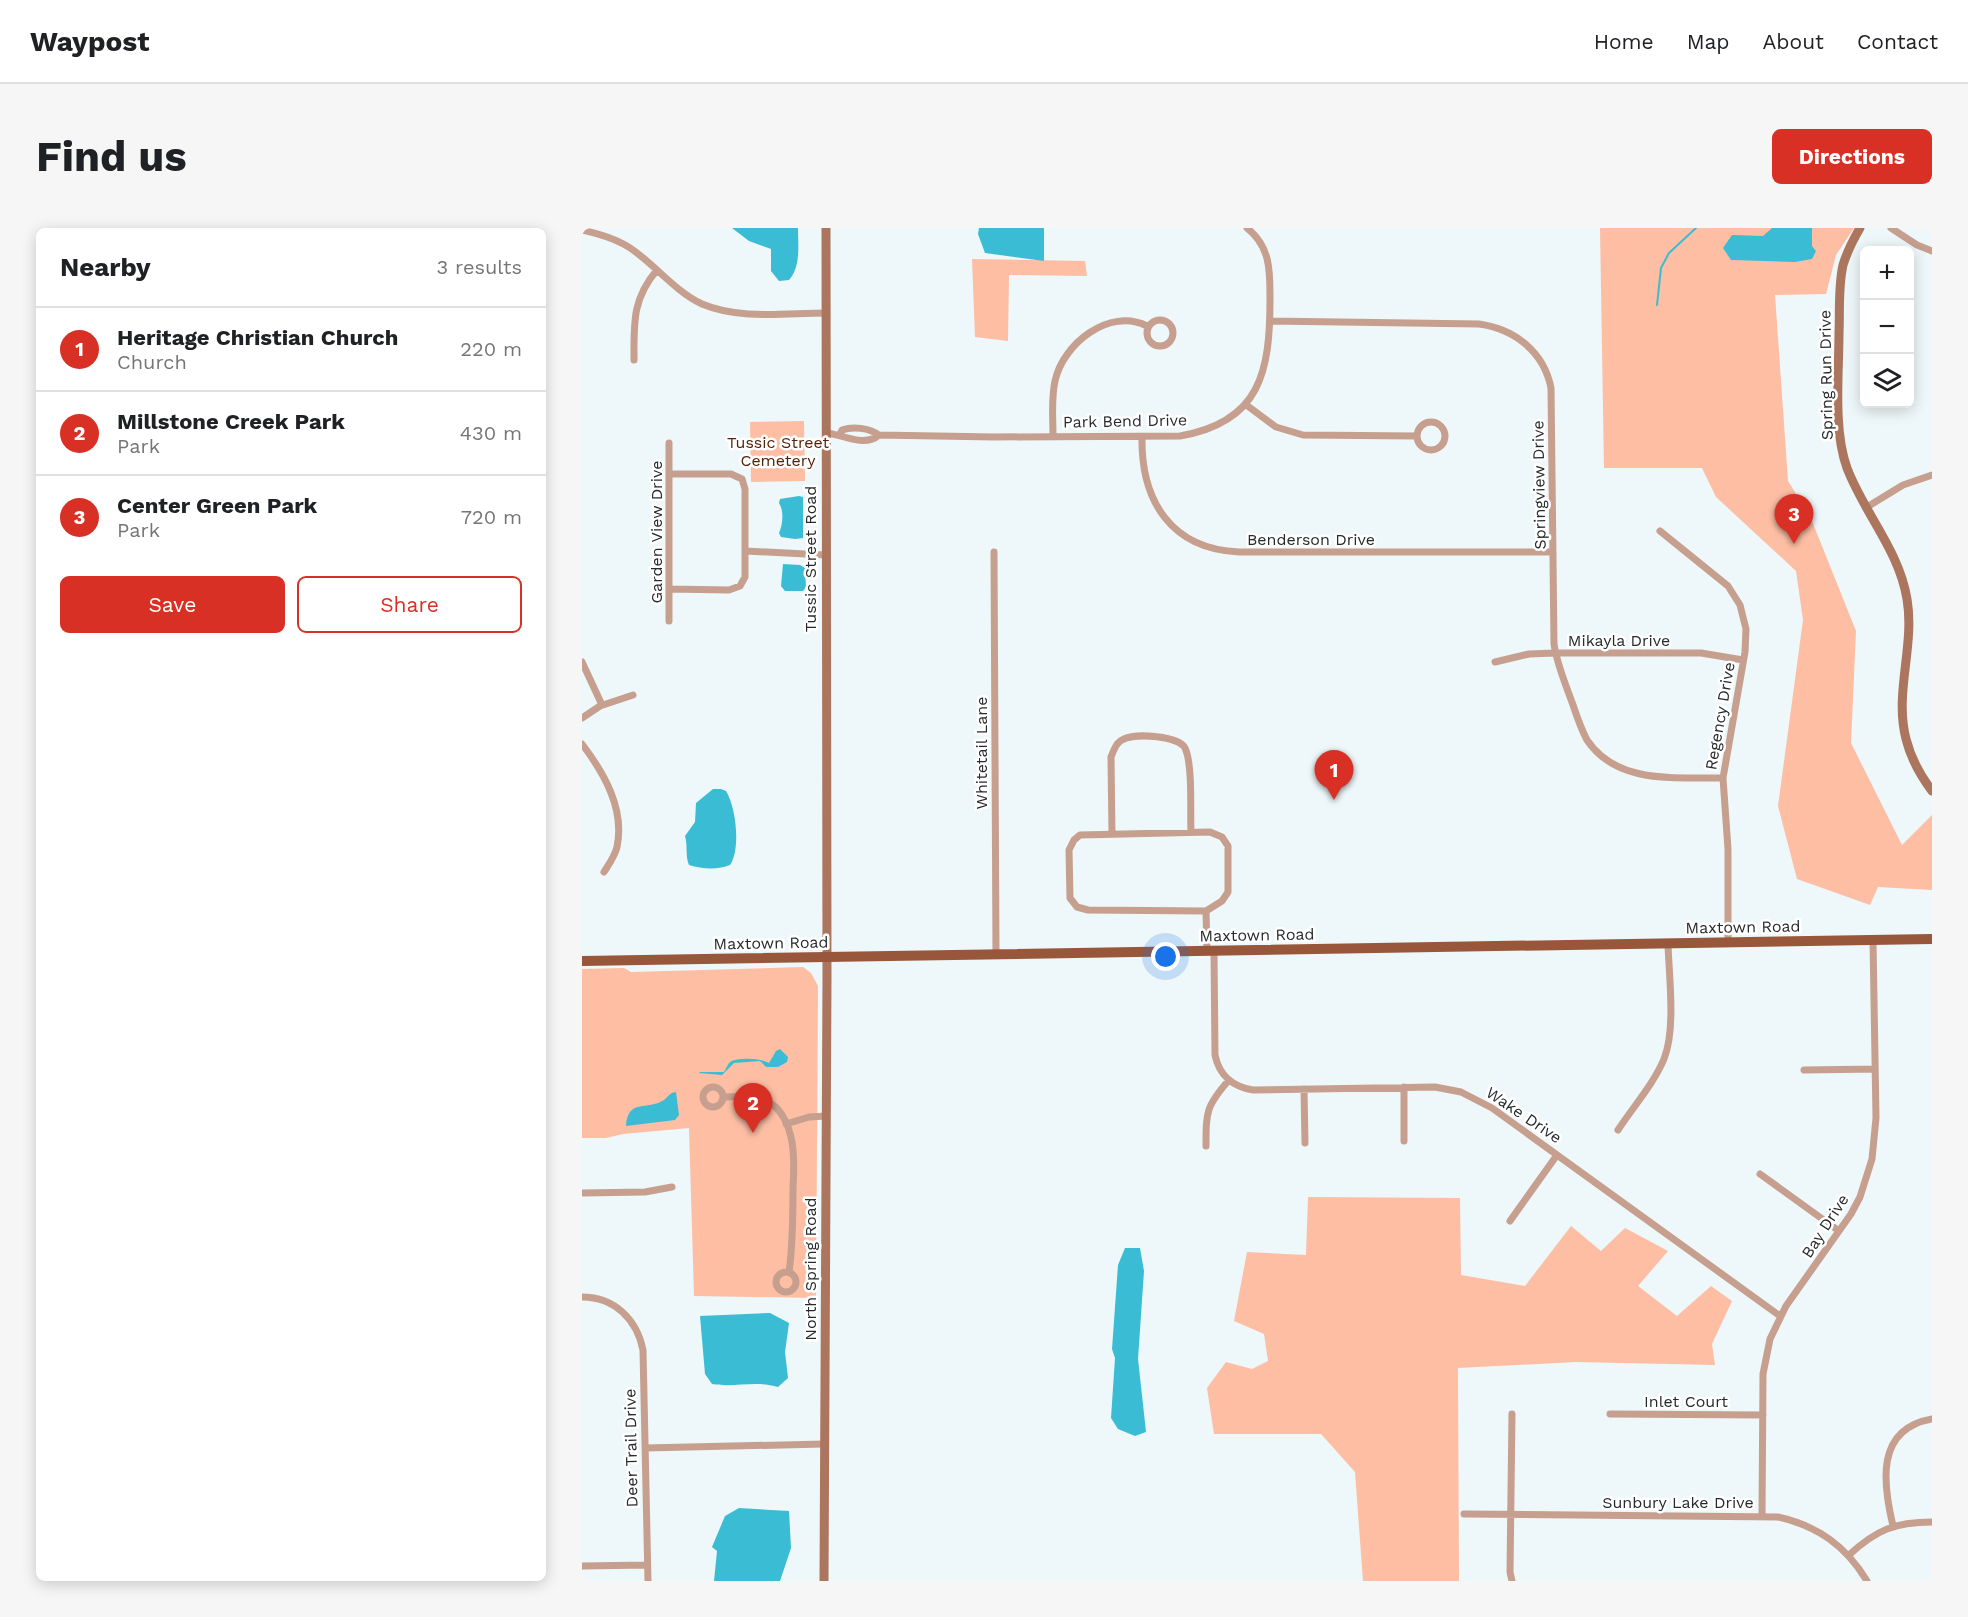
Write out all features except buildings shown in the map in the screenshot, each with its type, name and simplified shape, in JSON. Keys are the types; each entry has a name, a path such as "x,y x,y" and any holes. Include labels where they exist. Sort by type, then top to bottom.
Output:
{"main road":[{"name":"Tussic Street Road","path":"826,228 826,958"},
{"name":"Spring Run Drive","path":"1860,228 1848,251 1841,278 1838,383 1842,450 1853,482 1900,572 1907,598 1909,634 1903,698 1904,731 1913,761 1932,791"},
{"name":"Maxtown Road","path":"582,961 1932,939"},
{"name":"North Spring Road","path":"824,1581 826,958"}],"street":[{"name":"Park Bend Drive","path":"826,434 840,434 846,428 870,430 879,435 1180,436 1222,423 1245,404 1258,384 1268,356 1270,321 1268,258 1260,240 1248,228"},
{"path":"1891,228 1911,242 1932,251"},
{"path":"582,230 607,236 622,243 688,296 727,312 750,314 826,312"},
{"path":"634,360 635,311 643,289 657,270"},
{"path":"1053,436 1055,381 1061,363 1068,352 1093,330 1110,323 1133,321 1147,326 1158,320 1167,322 1173,332 1170,342 1164,346 1152,343 1146,334 1147,326"},
{"name":"Springview Drive","path":"1270,321 1479,324 1501,328 1527,345 1543,364 1551,388 1555,653 1581,728 1595,750 1624,770 1646,776 1723,778"},
{"path":"1245,404 1276,427 1303,435 1416,436"},
{"path":"1431,422 1438,424 1445,434 1442,444 1431,449 1421,445 1416,436 1421,427 1431,422"},
{"name":"Benderson Drive","path":"1142,437 1145,479 1156,505 1178,530 1206,547 1239,552 1553,552"},
{"name":"Garden View Drive","path":"669,443 669,621"},
{"path":"669,474 731,474 741,479 745,489 745,577 740,586 729,590 669,589"},
{"path":"1867,507 1903,485 1932,475"},
{"name":"Regency Drive","path":"1660,531 1720,578 1734,595 1744,617 1746,629 1723,778 1728,849 1728,943"},
{"path":"745,551 825,555"},
{"name":"Whitetail Lane","path":"994,552 996,954"},
{"name":"Mikayla Drive","path":"1496,662 1529,654 1555,653 1701,653 1743,660"},
{"path":"582,662 602,705"},
{"path":"582,718 602,705 633,695"},
{"path":"1112,834 1111,757 1115,746 1124,738 1139,736 1173,739 1184,745 1189,758 1191,832"},
{"path":"582,744 604,776 617,818 617,847 604,872"},
{"path":"1191,832 1210,832 1222,837 1228,846 1228,892 1222,901 1206,910 1088,910 1077,907 1070,898 1068,850 1080,835 1191,832"},
{"path":"1206,910 1211,951 1215,1055 1219,1068 1228,1080 1214,1097 1207,1112 1206,1146"},
{"name":"Bay Drive","path":"1762,1516 1765,1358 1770,1339 1780,1316 1860,1197 1872,1159 1876,1128 1873,940"},
{"path":"1618,1130 1659,1071 1666,1052 1670,1031 1668,944"},
{"path":"1804,1070 1875,1069"},
{"name":"Wake Drive","path":"1228,1080 1253,1090 1435,1087 1472,1096 1492,1108 1780,1316"},
{"path":"1404,1087 1404,1141"},
{"path":"1304,1089 1305,1143"},
{"path":"724,1097 745,1096 774,1106 791,1135 794,1162 789,1272"},
{"path":"786,1124 810,1117 826,1116"},
{"path":"1510,1221 1557,1155"},
{"path":"1760,1174 1839,1231"},
{"path":"582,1193 645,1192 672,1187"},
{"name":"Deer Trail Drive","path":"582,1297 608,1302 629,1318 636,1329 643,1350 648,1581"},
{"path":"1512,1414 1510,1514 1512,1581"},
{"name":"Inlet Court","path":"1610,1414 1763,1415"},
{"path":"1893,1526 1885,1492 1886,1460 1895,1441 1907,1430 1916,1424 1932,1419"},
{"path":"645,1448 824,1444"},
{"name":"Sunbury Lake Drive","path":"1464,1514 1778,1517 1809,1526 1827,1536 1849,1555 1867,1581"},
{"path":"1849,1555 1869,1538 1893,1526 1932,1522"},
{"path":"582,1566 647,1565"}],"green space":[{"path":"1600,228 1854,228 1836,255 1826,294 1775,295 1788,481 1810,516 1856,631 1851,743 1902,845 1932,815 1932,890 1878,887 1870,905 1797,879 1778,806 1803,620 1796,571 1716,497 1702,468 1604,468"},
{"path":"972,259 1085,261 1087,276 1009,275 1008,341 975,337"},
{"name":"Tussic Street Cemetery","path":"804,421 805,481 751,482 750,422"},
{"path":"803,967 811,973 818,986 816,1298 694,1296 689,1128 623,1134 606,1138 582,1138 582,969 624,968 631,972"},
{"path":"1308,1197 1460,1198 1461,1275 1525,1286 1571,1226 1601,1251 1625,1228 1668,1251 1638,1286 1677,1316 1711,1286 1732,1301 1712,1344 1715,1365 1576,1362 1458,1368 1459,1581 1363,1581 1355,1472 1321,1434 1214,1434 1207,1388 1226,1362 1252,1369 1268,1361 1264,1334 1234,1321 1247,1252 1306,1255"}],"water":[{"path":"732,228 798,228 797,262 789,280 779,281 771,271 771,249 749,241"},
{"path":"979,228 1044,228 1044,261 985,253 978,234"},
{"path":"1772,228 1812,228 1812,246 1816,251 1812,259 1795,262 1731,260 1723,248 1732,235 1763,236"},
{"path":"803,497 803,538 781,537 779,533 782,518 780,499"},
{"path":"783,564 800,565 805,568 806,587 803,591 785,591 781,586"},
{"path":"713,789 726,791 735,817 736,839 733,858 730,865 720,868 689,865 685,836 695,822 696,803"},
{"path":"780,1049 788,1057 787,1062 778,1067 766,1067 760,1061 734,1063 722,1075 699,1073 724,1072 729,1063 742,1059 754,1059 769,1063 776,1051"},
{"path":"676,1092 679,1115 675,1120 626,1126 630,1112 634,1108 658,1103"},
{"path":"1125,1248 1140,1248 1144,1271 1138,1359 1146,1432 1135,1436 1118,1429 1111,1418 1115,1358 1112,1349 1118,1265"},
{"path":"770,1313 789,1323 785,1352 788,1378 778,1387 762,1384 712,1384 705,1374 700,1316"},
{"path":"739,1508 789,1511 791,1548 780,1581 714,1581 717,1551 712,1547 725,1516"}],"waterway":[{"path":"1657,305 1661,268 1669,253 1696,228"}],"place":[{"name":"Center Green Park","path":"1794,544"},
{"name":"Heritage Christian Church","path":"1334,800"},
{"name":"Millstone Creek Park","path":"753,1133"}]}
